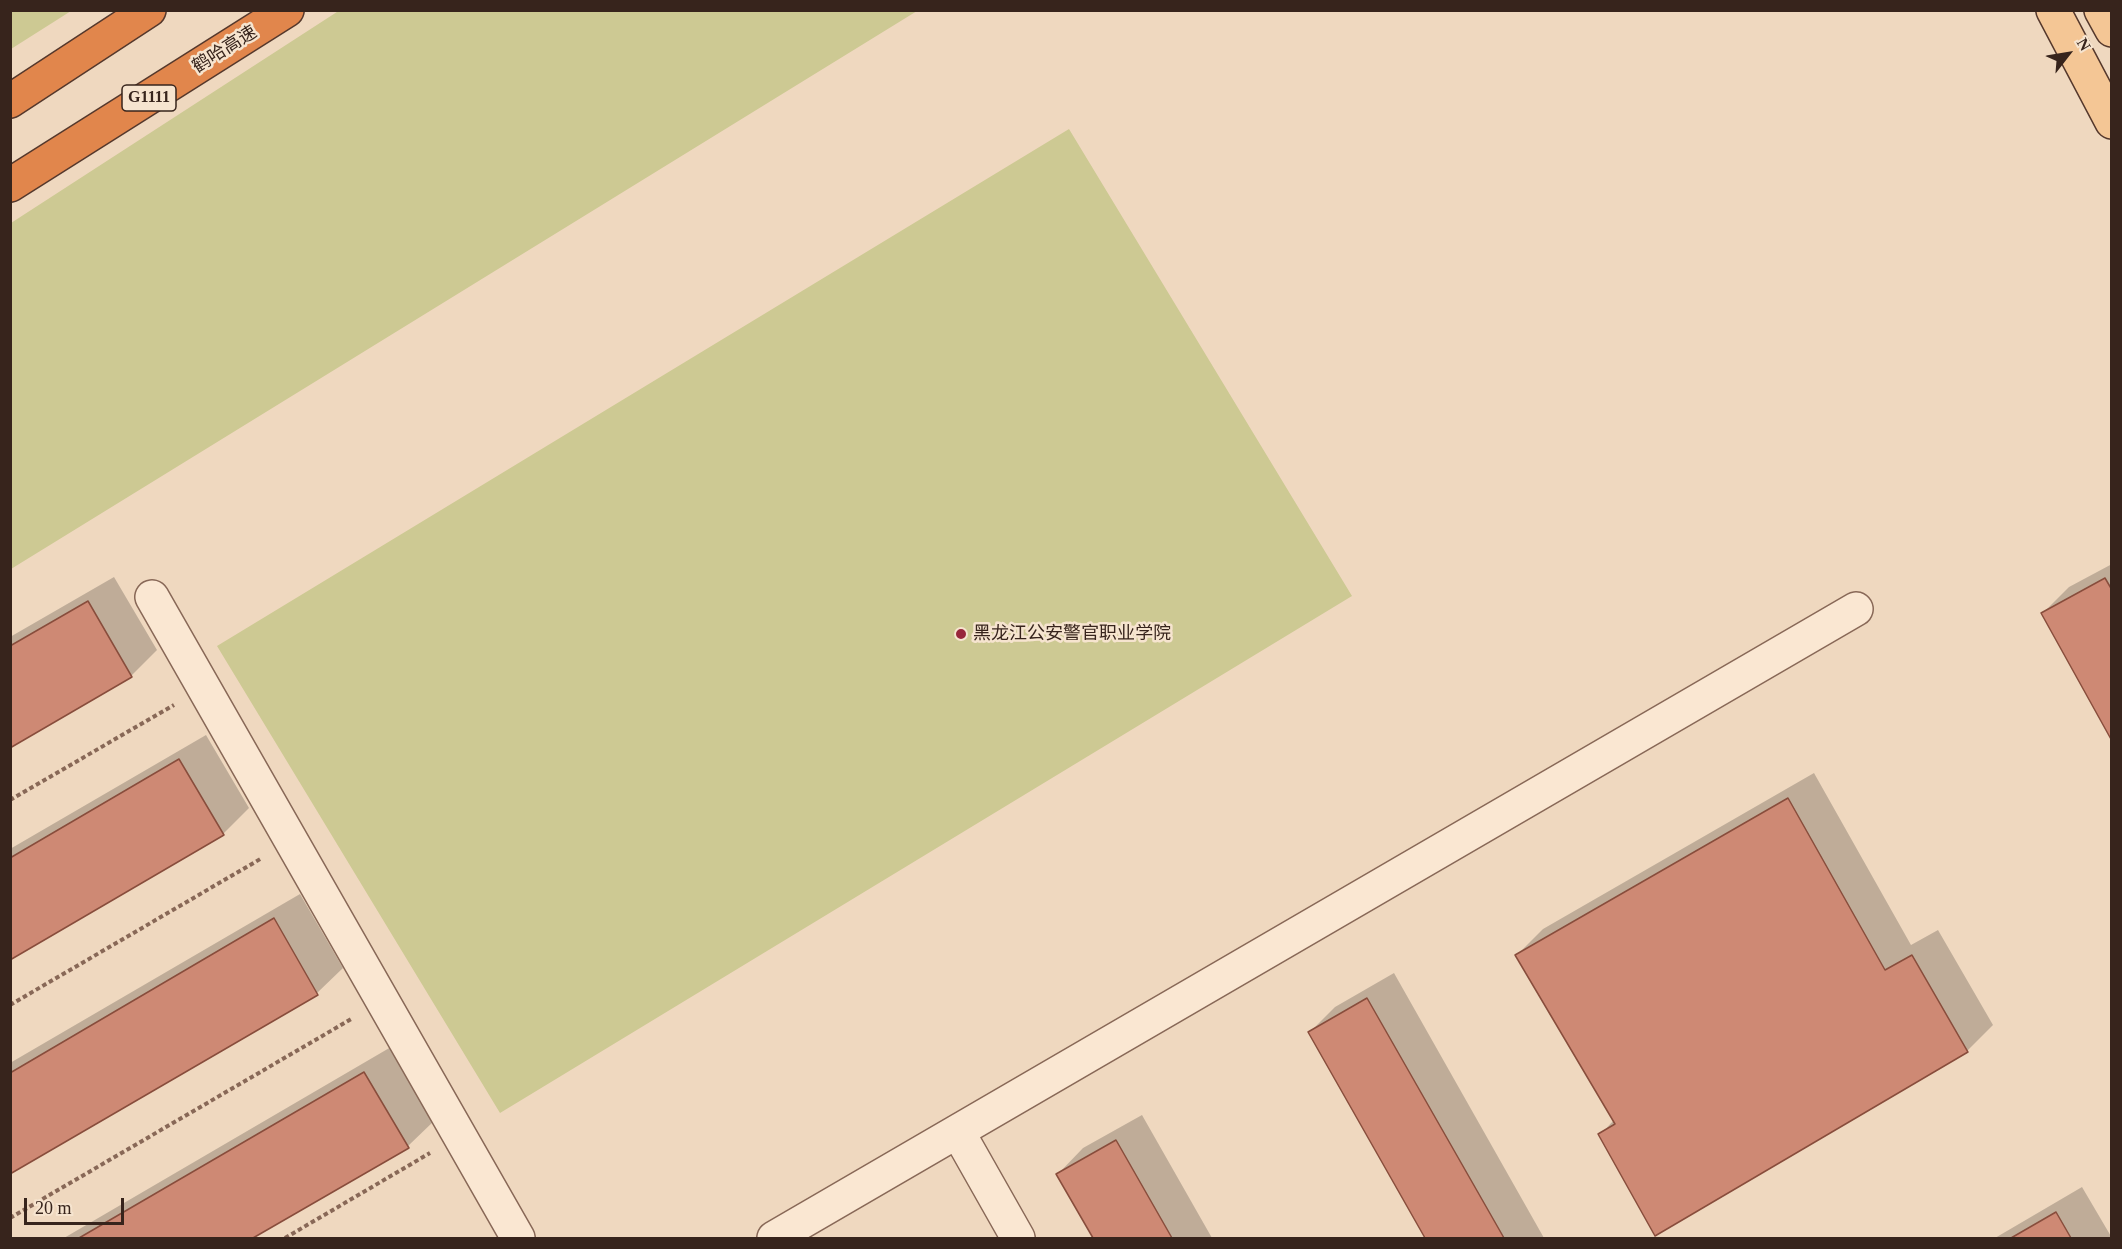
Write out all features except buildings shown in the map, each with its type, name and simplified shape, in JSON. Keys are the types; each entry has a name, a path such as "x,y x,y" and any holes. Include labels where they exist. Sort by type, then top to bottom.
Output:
{"highway":[{"path":"10,101 149,10"},
{"name":"鹤哈高速","path":"10,185 287,10"}],"main road":[{"path":"2053,10 2112,122"},
{"path":"2101,10 2112,30"}],"lane":[{"path":"152,597 518,1239"},
{"path":"774,1239 1856,609"},
{"path":"958,1132 1018,1239"}],"path":[{"path":"10,800 203,688"},
{"path":"10,1005 291,841"},
{"path":"10,1218 382,1001"},
{"path":"285,1239 459,1135"}],"shaded area":[{"path":"11,10 71,10 71,11 11,49"},
{"path":"340,10 917,11 11,569 11,223"},
{"path":"1069,129 1352,596 500,1113 217,646"}],"place":[{"name":"黑龙江公安警官职业学院","path":"961,634"}]}
